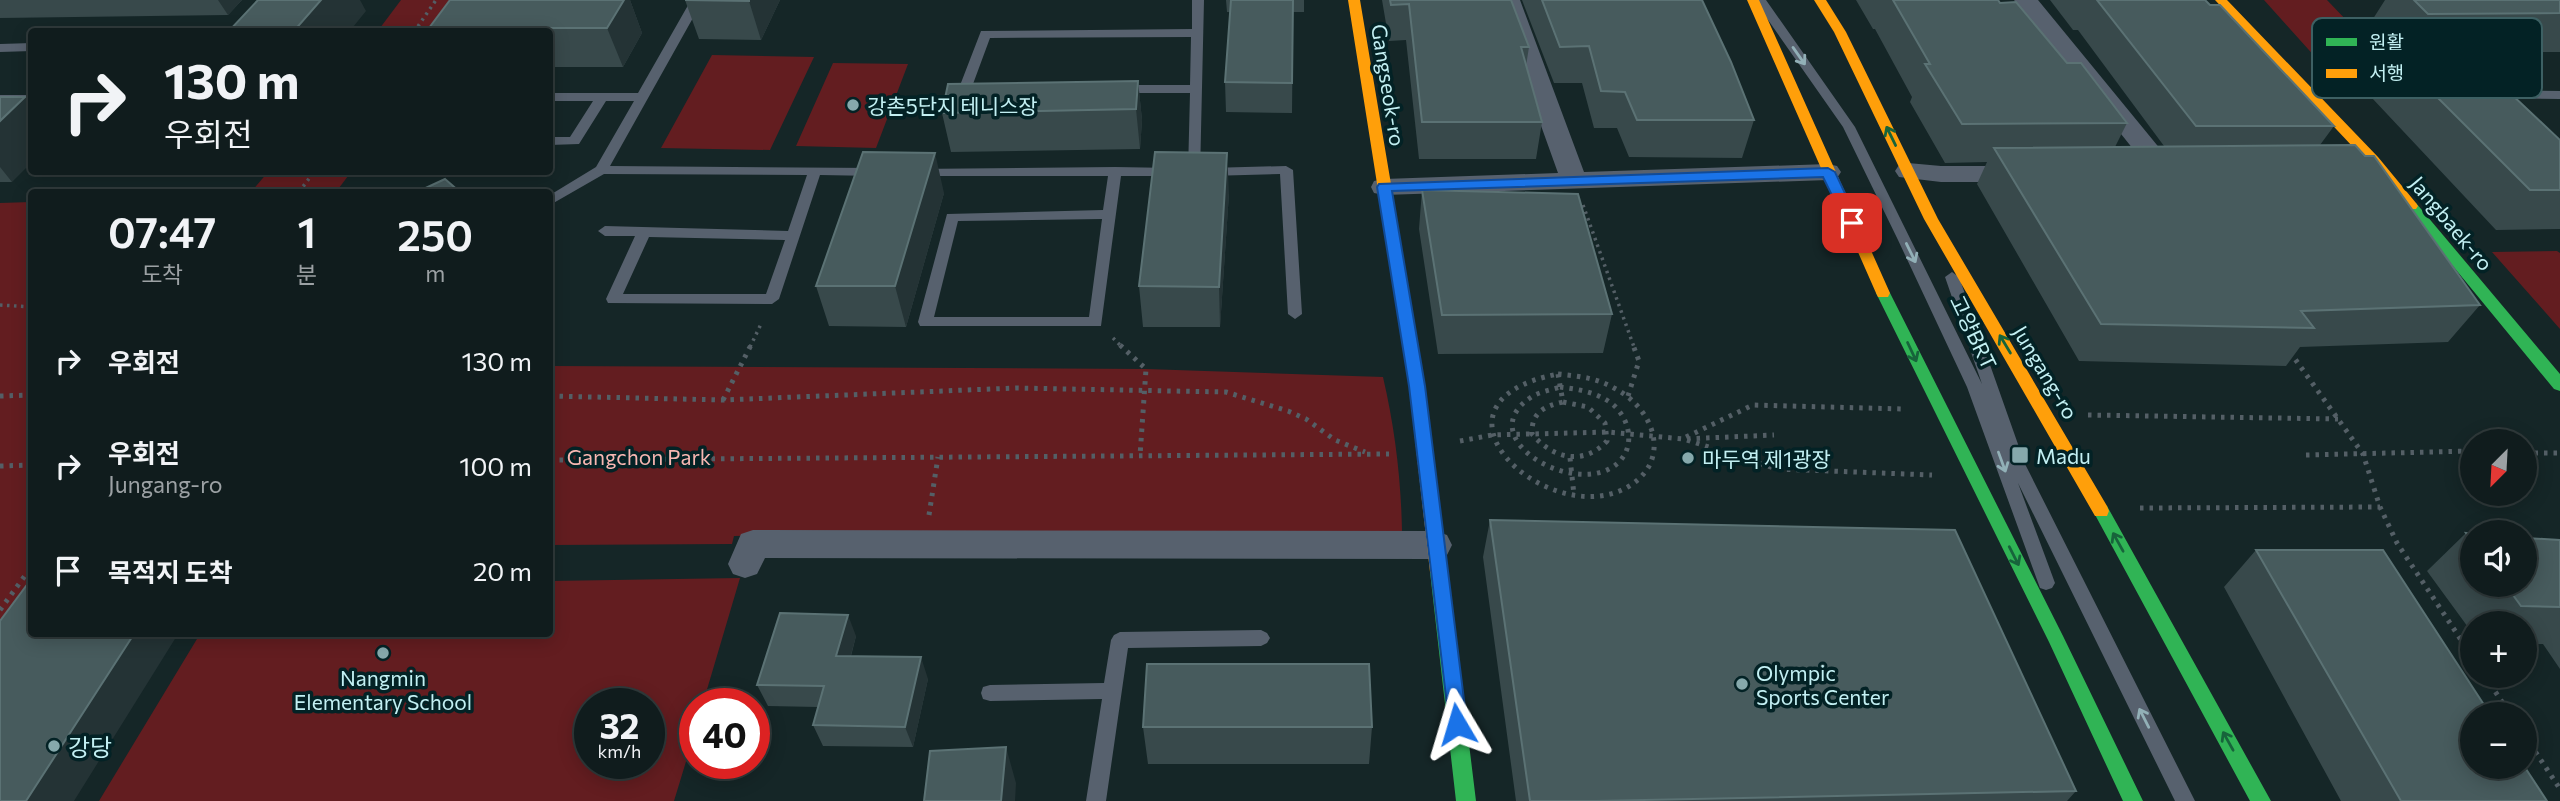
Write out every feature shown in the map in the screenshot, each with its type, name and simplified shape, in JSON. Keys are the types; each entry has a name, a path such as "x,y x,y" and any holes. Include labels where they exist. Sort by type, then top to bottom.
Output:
{"main road":[{"name":"Gangseok-ro","path":"1354,0 1417,386 1466,801"},
{"path":"1753,0 1828,172 1923,375 2093,710 2133,801"},
{"name":"Jungang-ro","path":"1820,0 1840,32 1931,219 2065,446 2261,801"},
{"name":"Jangbaek-ro","path":"2221,0 2312,97"},
{"name":"Jangbaek-ro","path":"2313,98 2382,171 2560,385"}],"street":[{"path":"1508,0 1574,181"},
{"path":"2026,0 2166,173"},
{"path":"1908,171 1941,174 2047,174"},
{"path":"2351,171 2382,171"},
{"path":"1384,187 1828,172"},
{"path":"745,565 753,544 1435,545"}],"lane":[{"path":"553,199 600,170 697,0"},
{"path":"1195,172 1198,0"},
{"name":"고양BRT","path":"1760,0 1849,127 1975,387 2093,710"},
{"path":"992,88 965,88 985,34 1198,33"},
{"path":"0,48 28,47"},
{"path":"1101,89 1196,89"},
{"path":"553,97 642,97"},
{"path":"553,141 574,141 601,98"},
{"path":"2498,98 2513,112"},
{"path":"0,99 28,99"},
{"path":"600,170 1286,170 1296,314"},
{"path":"644,232 613,299 772,299 816,171"},
{"path":"1109,214 952,216 925,322 1096,323 1115,171"},
{"name":"고양BRT","path":"1931,219 2017,464 2185,801"},
{"path":"605,231 793,236"},
{"path":"1096,801 1120,640 1261,638"},
{"path":"990,693 1113,691"}],"path":[{"path":"417,28 436,0"},
{"path":"1574,181 1639,360 1628,396"},
{"path":"723,400 772,299"},
{"path":"0,305 28,307"},
{"path":"1096,323 1146,369 1140,456"},
{"path":"2283,342 2362,454 2380,507 2397,543 2460,638"},
{"path":"1558,374 1563,402"},
{"path":"1558,374 1583,376 1607,384 1628,396 1644,412 1656,436 1655,451 1646,471 1628,485 1603,494 1574,495 1545,488 1520,474 1502,456 1492,435 1492,416 1500,400 1515,386 1535,377 1558,374"},
{"path":"1560,387 1597,395 1625,417 1630,446 1623,459 1610,469 1592,475 1552,471 1534,462 1520,449 1513,435 1511,421 1517,407 1528,397 1543,390 1560,387"},
{"path":"553,396 723,400 1016,388 1226,393 1258,400 1306,419 1335,440 1369,454"},
{"path":"0,396 28,395"},
{"path":"1563,402 1588,407 1598,414 1608,432 1606,441 1593,454 1570,458 1546,450 1532,434 1531,424 1534,415 1541,408 1563,402"},
{"path":"1682,439 1753,405 1904,409"},
{"path":"2077,415 2337,419"},
{"path":"1450,443 1492,435 1608,432 1682,439 1774,435"},
{"path":"1682,439 1777,469 1940,475"},
{"path":"2306,455 2460,451"},
{"path":"2538,453 2560,453"},
{"path":"553,460 1398,454"},
{"path":"925,544 938,457"},
{"path":"1570,458 1574,495"},
{"path":"0,466 28,465"},
{"path":"2133,508 2380,507"},
{"path":"0,610 28,572"},
{"path":"2537,754 2560,789"}],"green space":[{"path":"401,0 475,0 454,28 380,28"},
{"path":"2264,0 2327,0 2344,18 2312,18 2312,53"},
{"path":"712,55 814,57 770,150 661,148"},
{"name":"강촌5단지 테니스장","path":"833,63 908,64 876,148 796,146"},
{"path":"265,175 349,175 338,189 254,189"},
{"path":"28,202 28,633 0,673 0,203"},
{"path":"2492,252 2560,253 2560,329"},
{"name":"Gangchon Park","path":"553,366 1146,369 1383,377 1397,454 1402,531 734,536 732,544 553,545"},
{"name":"Nangmin Elementary School","path":"740,578 707,688 679,688 681,779 674,801 99,801 198,637 553,637 553,581"}],"building":[{"path":"258,0 321,0 296,28 232,28"},
{"path":"450,0 624,0 607,28 429,28"},
{"path":"685,0 749,0 749,1"},
{"path":"1231,0 1293,0 1292,83 1225,82"},
{"path":"1390,0 1511,0 1529,47 1521,47 1542,122 1422,122 1409,4 1391,5"},
{"path":"1542,0 1702,0 1754,120 1637,120 1625,92 1601,91 1589,46 1560,47"},
{"path":"1893,0 2016,2 2067,63 2081,63 2127,123 1962,124 1925,64 1930,64"},
{"path":"2097,0 2205,0 2210,5 2220,5 2334,126 2196,126"},
{"path":"2414,0 2560,0 2560,13 2428,14"},
{"path":"1138,81 1136,109 942,113 948,84"},
{"path":"0,97 25,97 0,121"},
{"path":"2438,98 2515,98 2560,140 2560,190 2530,190"},
{"path":"2355,145 2365,156 2374,156 2480,305 2301,311 2314,328 2101,324 1994,148"},
{"path":"863,152 935,153 895,286 816,286"},
{"path":"1155,152 1227,153 1219,287 1139,286"},
{"path":"445,179 457,189 423,189"},
{"path":"1422,190 1578,194 1612,314 1442,315"},
{"name":"Olympic Sports Center","path":"1490,520 1955,530 2076,791 1530,801"},
{"path":"2537,539 2560,540 2560,607 2521,606 2514,597 2537,597"},
{"path":"2256,550 2383,550 2460,668 2460,688 2473,688 2482,702 2460,702 2460,779 2533,779 2547,801 2401,801"},
{"path":"28,583 28,637 132,637 26,801 0,801 0,621"},
{"path":"780,613 848,615 836,656 921,657 905,727 813,725 824,686 757,685"},
{"path":"1147,664 1369,664 1372,727 1143,727"},
{"path":"1006,747 1001,801 924,801 930,751"}],"traffic: fast":[{"path":"2411,206 2560,385"},
{"path":"1883,293 2057,641 2133,801"},
{"path":"2101,511 2261,801"},
{"path":"1439,572 1466,801"}],"traffic: slow":[{"path":"1354,0 1417,386 1439,572"},
{"path":"1753,0 1883,293"},
{"path":"1820,0 1840,32 1931,219 2101,511"},
{"path":"2221,0 2312,96"},
{"path":"2314,98 2373,160 2411,206"}],"place":[{"name":"강촌5단지 테니스장","path":"853,105"},
{"name":"Madu","path":"2020,455"},
{"name":"마두역 제1광장","path":"1688,458"},
{"name":"Nangmin Elementary School","path":"383,653"},
{"name":"Olympic Sports Center","path":"1742,684"},
{"name":"강당","path":"54,746"}],"route":[{"path":"1457,724 1417,386 1384,187 1828,172 1852,223"}]}
